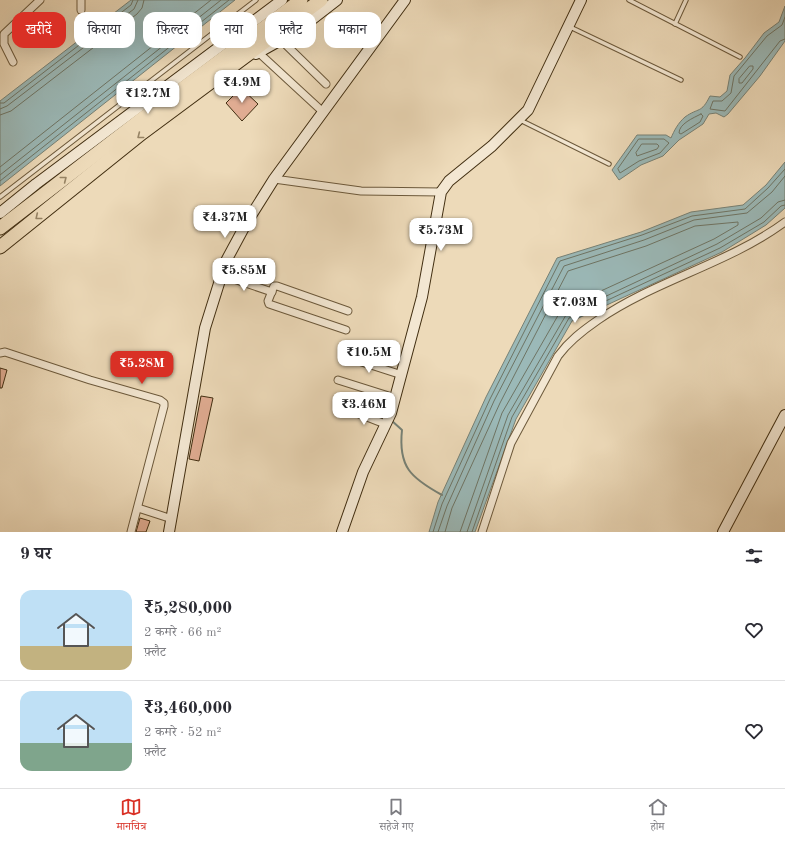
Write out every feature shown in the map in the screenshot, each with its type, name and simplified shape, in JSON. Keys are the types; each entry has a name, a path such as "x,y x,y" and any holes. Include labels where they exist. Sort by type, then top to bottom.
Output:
{"highway":[{"path":"0,228 143,118 301,0"},
{"path":"0,247 142,133 319,2"}],"street":[{"path":"13,62 4,44 4,34 40,0"},
{"path":"81,0 81,10"},
{"path":"0,213 282,0"},
{"path":"316,17 338,0"},
{"path":"169,532 205,328 226,261 247,222 274,179 405,0"},
{"path":"342,532 363,472 391,413 402,375 422,297 440,192 449,181 492,146 528,110 567,26 581,0"},
{"path":"226,72 267,48"},
{"path":"289,48 326,84"},
{"path":"259,53 323,112"},
{"path":"274,179 361,191 440,192"},
{"path":"482,532 512,443 550,369 567,344 617,307 761,238 785,222"},
{"path":"222,275 272,292"},
{"path":"346,330 269,304 268,301 274,286 277,286 348,311"},
{"path":"0,353 5,352 90,380 164,402 131,532"},
{"path":"343,356 402,375"},
{"path":"338,380 395,398"},
{"path":"349,410 385,424"},
{"path":"723,532 785,415"},
{"path":"138,508 172,519"}],"lane":[{"path":"0,197 256,0"},
{"path":"629,0 740,57"},
{"path":"675,24 686,0"},
{"path":"567,26 681,80"},
{"path":"519,119 609,164"}],"water":[{"path":"131,0 235,0 220,12 210,12 210,20 202,26 202,12 143,12 143,48 174,48 0,186 0,101 74,44 74,48 135,48 135,12 115,12"},
{"path":"785,6 785,41 760,76 728,114 724,117 716,113 709,114 703,124 679,140 663,156 641,165 619,180 612,170 637,135 666,135 671,138 676,127 683,119 702,108 710,96 720,97 727,91 730,75 764,33 779,22"},
{"path":"785,162 785,208 766,225 722,252 572,321 516,419 475,532 429,532 438,502 486,397 557,258 641,232 691,212 743,205 766,185"}],"building":[{"path":"241,88 258,104 242,121 226,103"},
{"path":"0,368 7,370 2,388 0,388"},
{"path":"201,396 213,398 199,461 189,459"},
{"path":"140,518 150,521 146,532 136,532"}],"waterway":[{"path":"391,420 402,430 402,453 409,470 422,483 442,495"}]}
